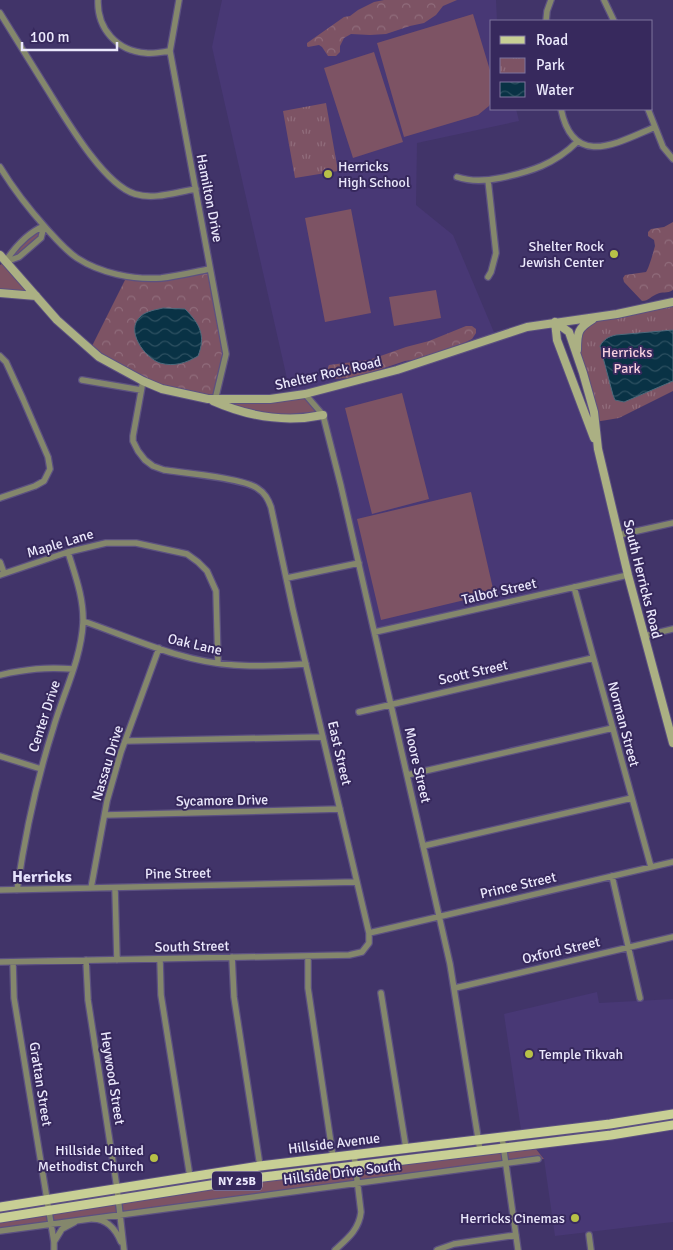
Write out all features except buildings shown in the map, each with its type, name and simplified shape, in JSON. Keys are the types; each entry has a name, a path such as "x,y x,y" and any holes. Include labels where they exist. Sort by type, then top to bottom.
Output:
{"main road":[{"name":"Shelter Rock Road","path":"2,261 57,320 90,350 123,371 162,389 212,400 270,399 305,394 398,370 527,327 596,317 673,302"},
{"path":"0,293 36,296"},
{"path":"577,354 577,334 580,328 596,317"},
{"name":"South Herricks Road","path":"555,322 569,332 577,354 594,412 598,449"},
{"name":"South Herricks Road","path":"555,322 557,340 598,449 628,575 673,743"},
{"path":"212,400 224,406 252,414 276,418 297,419 323,415"},
{"name":"Hillside Avenue","path":"0,1207 260,1166 610,1124 673,1114"},
{"name":"Hillside Avenue","path":"0,1218 255,1178 611,1135 673,1125"}],"street":[{"path":"98,0 102,22 108,35 115,41 126,48 141,53 170,51"},
{"name":"Hamilton Drive","path":"179,0 170,51 226,354 212,400"},
{"path":"546,20 550,0"},
{"path":"604,0 614,20"},
{"path":"0,13 78,140 114,182 127,191 146,196 159,196 196,189"},
{"path":"561,110 568,130 577,142 584,144 604,146 655,127"},
{"path":"648,110 663,147 673,159"},
{"path":"458,177 472,181 524,173 558,158 577,142"},
{"path":"0,167 15,192 60,244 77,258 91,266 120,275 139,278 160,278 210,269"},
{"path":"488,180 496,253 488,278"},
{"path":"2,261 19,257 41,238 44,226"},
{"path":"2,261 35,230 44,226"},
{"path":"0,356 6,362 23,399 48,457 50,468 44,481 0,498"},
{"path":"82,380 141,390 143,381"},
{"name":"East Street","path":"141,390 133,436 138,452 145,460 153,466 164,470 251,485 268,498 369,932"},
{"name":"Moore Street","path":"305,394 323,415 329,434 440,916 455,988 480,1150"},
{"path":"619,535 673,523"},
{"name":"Maple Lane","path":"2,574 93,544 122,542 181,552 194,558 207,571 216,591 218,663"},
{"name":"Center Drive","path":"17,890 26,834 41,769 81,641 83,621 82,596 68,552"},
{"path":"0,562 2,574"},
{"path":"287,578 358,563"},
{"name":"Talbot Street","path":"374,632 628,575"},
{"name":"Norman Street","path":"574,587 651,867"},
{"name":"Oak Lane","path":"83,621 159,648 218,663 250,666 306,664"},
{"path":"644,636 673,629"},
{"name":"Nassau Drive","path":"90,888 105,814 126,741 159,648"},
{"name":"Scott Street","path":"359,712 593,658"},
{"path":"0,675 30,668 73,669"},
{"path":"407,775 613,728"},
{"path":"126,741 323,738"},
{"path":"0,756 41,769"},
{"path":"423,846 632,798"},
{"name":"Sycamore Drive","path":"105,814 340,809"},
{"name":"Prince Street","path":"369,932 673,862"},
{"path":"612,876 640,998"},
{"name":"Pine Street","path":"0,890 356,882"},
{"path":"115,888 117,960"},
{"name":"South Street","path":"0,962 359,954 369,942 369,932"},
{"name":"Oxford Street","path":"455,988 673,938"},
{"path":"308,956 308,988 333,1157"},
{"path":"232,957 234,997 260,1166"},
{"path":"160,959 161,995 190,1177"},
{"name":"Heywood Street","path":"86,960 88,1000 119,1199 124,1249"},
{"name":"Grattan Street","path":"13,962 14,998 54,1250"},
{"path":"381,993 406,1148"},
{"path":"502,1137 518,1250"},
{"path":"334,1250 349,1237 360,1220 361,1212 354,1154"},
{"name":"Hillside Drive South","path":"0,1231 120,1213 538,1159"},
{"path":"54,1242 62,1229 70,1223 84,1218 98,1219 109,1224 117,1233 124,1249"},
{"path":"437,1250 454,1244 516,1235"},
{"path":"589,1235 591,1250"}],"shaded area":[{"path":"222,0 496,0 497,20 490,20 490,110 516,110 519,121 417,143 416,205 453,235 496,337 555,322 557,340 598,449 628,575 375,632 323,415 291,395 212,47"},
{"path":"597,992 599,1003 673,999 673,1222 555,1236 544,1159 521,1130 504,1014"}],"green space":[{"path":"384,0 457,0 443,6 436,15 424,23 386,34 351,34 344,38 340,46 340,52 336,56 328,56 319,45 307,46 307,43 344,17 350,16 374,2"},
{"path":"473,14 490,70 489,106 478,115 404,137 377,43"},
{"path":"374,52 403,142 353,158 324,68"},
{"path":"326,103 338,171 295,178 283,111"},
{"path":"351,209 371,313 325,322 305,218"},
{"path":"673,222 673,290 659,293 642,301 624,282 623,278 625,275 646,272 655,246 654,240 648,236 648,232 651,229 664,227"},
{"path":"44,226 41,238 19,257 6,262 36,296 0,293 0,265 5,262 15,247"},
{"path":"210,269 226,355 215,400 162,389 90,350 127,276 160,278"},
{"path":"436,290 441,318 394,326 389,297"},
{"name":"Herricks Park","path":"673,302 673,391 619,418 595,422 577,354 580,328 596,317"},
{"path":"466,326 472,326 476,329 472,339 448,351 347,378 333,379 325,375 329,365 369,360 429,341"},
{"path":"402,393 429,499 372,514 345,408"},
{"path":"305,394 323,415 284,419 208,399"},
{"path":"471,492 494,593 381,620 357,519"},
{"path":"532,1144 544,1159 358,1182 0,1231 0,1218 255,1178"}],"water":[{"path":"163,308 185,309 198,325 201,342 198,356 180,364 170,365 154,360 143,350 136,336 136,322 146,313"},
{"path":"673,330 673,381 624,402 615,400 600,346 603,342 616,335"}],"place":[{"name":"Herricks High School","path":"328,174"},
{"name":"Shelter Rock Jewish Center","path":"614,254"},
{"name":"Temple Tikvah","path":"529,1054"},
{"name":"Hillside United Methodist Church","path":"154,1158"},
{"name":"Herricks Cinemas","path":"575,1218"}],"district":[{"name":"Herricks","path":"42,876"}]}
